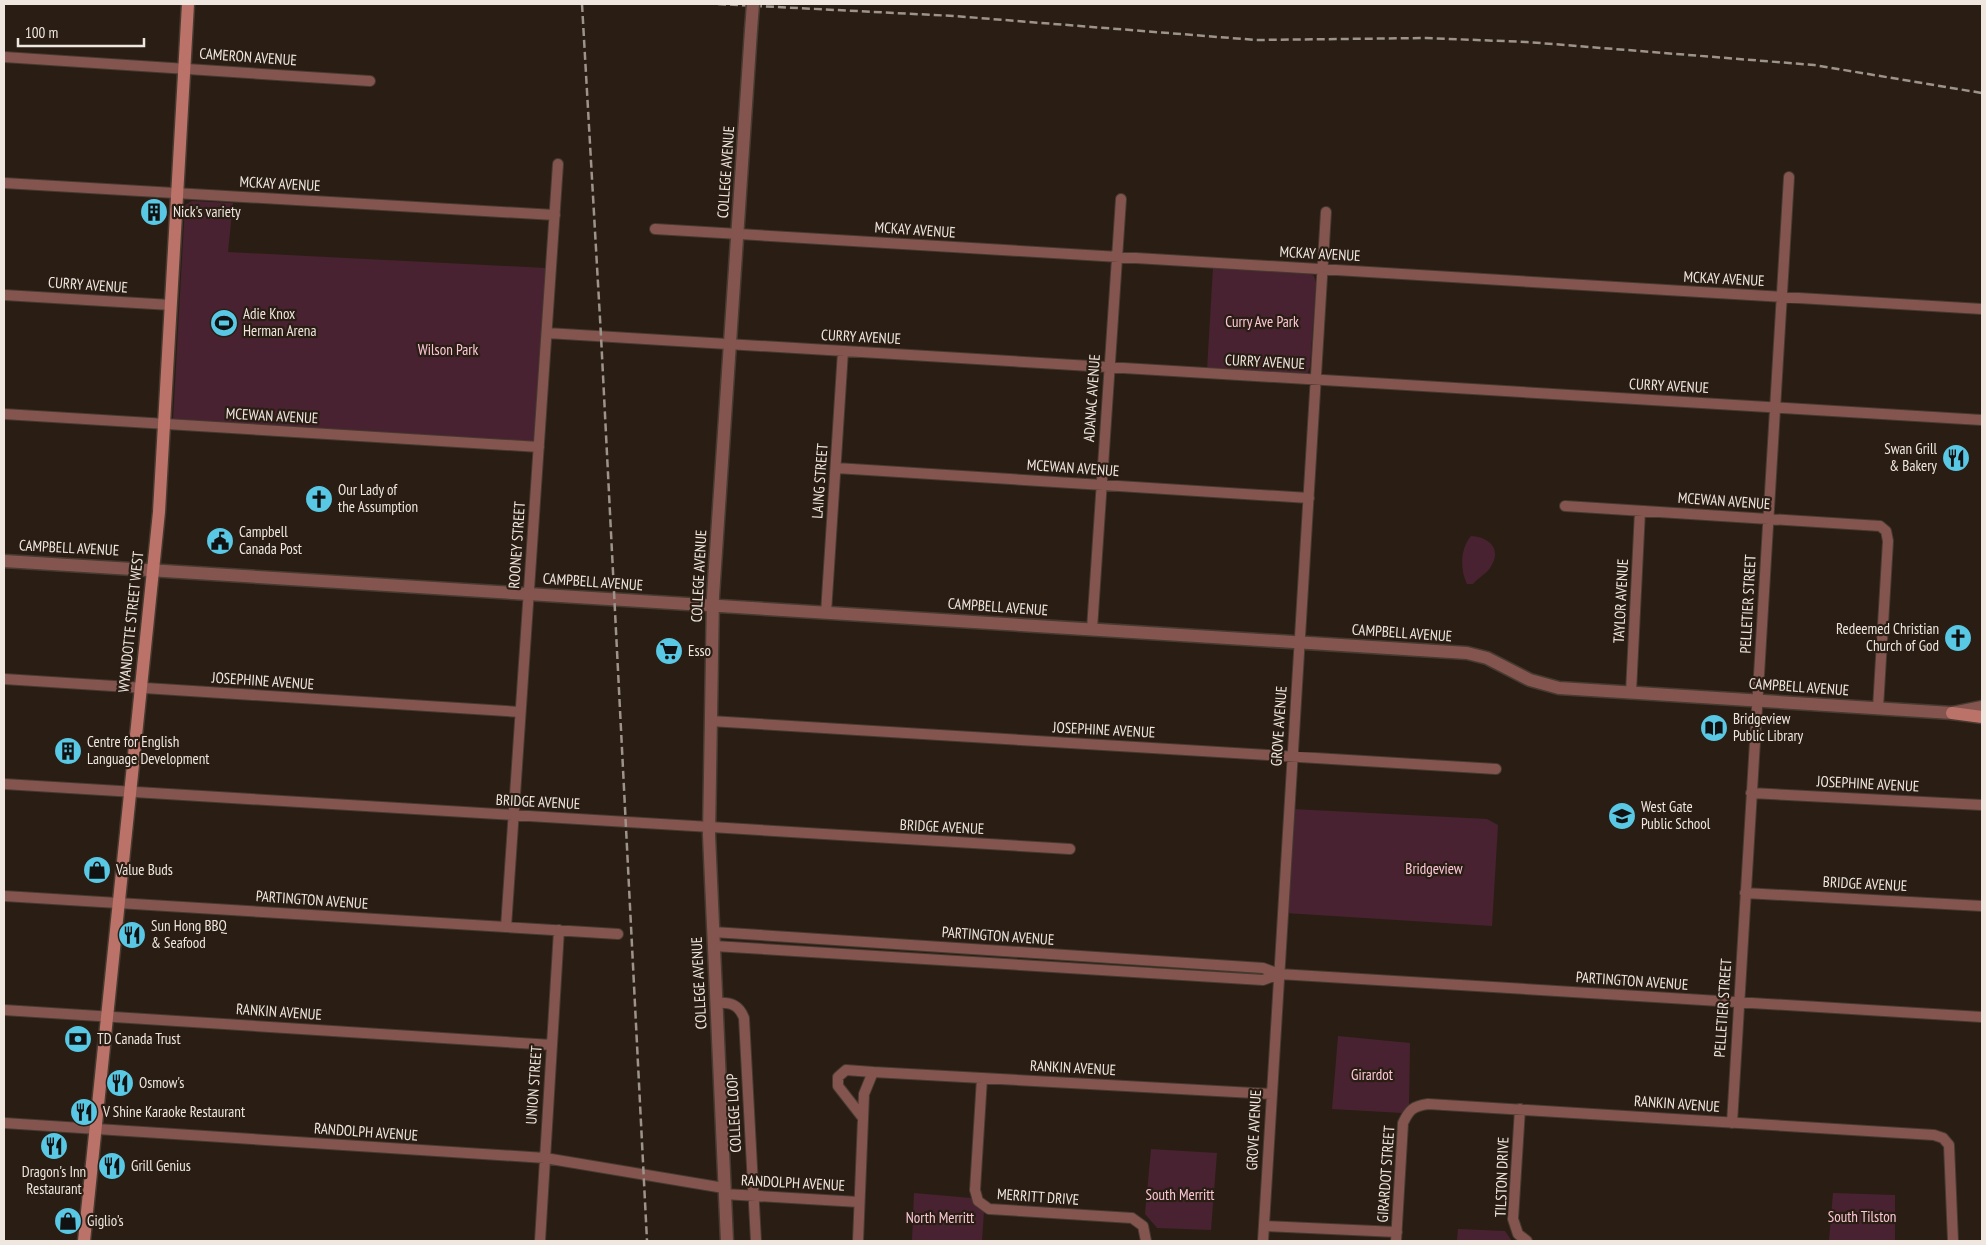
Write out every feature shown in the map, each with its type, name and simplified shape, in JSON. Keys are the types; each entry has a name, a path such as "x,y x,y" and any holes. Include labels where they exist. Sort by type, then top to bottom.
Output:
{"main road":[{"name":"WYANDOTTE STREET WEST","path":"84,1241 158,512 188,4"},
{"path":"1952,712 1982,717"}],"street":[{"name":"COLLEGE AVENUE","path":"727,1241 709,828 710,721 713,606 753,4"},
{"name":"CAMERON AVENUE","path":"4,57 370,81"},
{"name":"ROONEY STREET","path":"506,927 558,164"},
{"name":"PELLETIER STREET","path":"1732,1122 1788,177"},
{"name":"MCKAY AVENUE","path":"4,183 555,215"},
{"name":"ADANAC AVENUE","path":"1092,630 1121,199"},
{"name":"GROVE AVENUE","path":"1263,1241 1326,212"},
{"name":"MCKAY AVENUE","path":"655,229 1982,309"},
{"name":"CURRY AVENUE","path":"4,295 170,306"},
{"name":"CURRY AVENUE","path":"547,333 1982,420"},
{"name":"LAING STREET","path":"826,613 843,351"},
{"name":"MCEWAN AVENUE","path":"4,414 539,447"},
{"name":"MCEWAN AVENUE","path":"836,468 1308,498"},
{"name":"MCEWAN AVENUE","path":"1565,506 1880,526 1886,531 1888,541 1878,708"},
{"name":"TAYLOR AVENUE","path":"1631,692 1640,511"},
{"name":"CAMPBELL AVENUE","path":"4,561 1467,653 1487,658 1530,680 1559,688 1952,712 1982,707"},
{"name":"JOSEPHINE AVENUE","path":"4,679 520,712"},
{"name":"JOSEPHINE AVENUE","path":"710,721 1496,769"},
{"name":"BRIDGE AVENUE","path":"4,784 1070,850"},
{"name":"JOSEPHINE AVENUE","path":"1751,793 1982,805"},
{"name":"BRIDGE AVENUE","path":"1745,893 1982,906"},
{"name":"PARTINGTON AVENUE","path":"4,896 618,934"},
{"name":"UNION STREET","path":"540,1241 559,930"},
{"name":"PARTINGTON AVENUE","path":"713,932 1263,968 1279,974 1982,1017"},
{"name":"PARTINGTON AVENUE","path":"714,946 1262,980 1279,974"},
{"name":"COLLEGE LOOP","path":"717,1004 734,1004 741,1010 744,1018 756,1241"},
{"name":"RANKIN AVENUE","path":"4,1010 552,1045"},
{"name":"RANKIN AVENUE","path":"863,1118 838,1086 838,1077 846,1070 1272,1094"},
{"path":"858,1241 864,1094 873,1072"},
{"name":"MERRITT DRIVE","path":"982,1078 975,1190 978,1201 989,1209 1132,1218 1143,1226 1146,1241"},
{"name":"RANKIN AVENUE","path":"1410,1109 1428,1104 1934,1135 1943,1138 1948,1146 1950,1157 1953,1241"},
{"name":"GIRARDOT STREET","path":"1396,1237 1403,1123 1410,1109"},
{"name":"TILSTON DRIVE","path":"1520,1110 1513,1220 1518,1234 1527,1241"},
{"name":"RANDOLPH AVENUE","path":"4,1123 545,1158 753,1196 859,1202"},
{"path":"1264,1226 1396,1237"}],"green space":[{"name":"Wilson Park","path":"192,201 233,203 228,252 546,268 535,442 173,420 185,205"},
{"name":"Curry Ave Park","path":"1213,268 1308,273 1314,276 1316,283 1310,367 1307,374 1300,376 1207,370"},
{"path":"1471,536 1483,539 1492,545 1495,555 1494,561 1488,570 1473,584 1467,584 1463,572 1462,559 1467,541"},
{"name":"Bridgeview","path":"1293,809 1487,819 1498,825 1492,926 1285,913"},
{"name":"Girardot","path":"1338,1036 1410,1043 1409,1105 1402,1113 1332,1109"},
{"name":"South Merritt","path":"1151,1149 1217,1153 1211,1230 1157,1228 1145,1214"},
{"name":"North Merritt","path":"914,1193 971,1198 984,1211 982,1241 912,1241"},
{"name":"South Tilston","path":"1833,1193 1895,1195 1895,1241 1829,1241"},
{"path":"1458,1229 1505,1231 1512,1241 1457,1241"}],"railway":[{"path":"582,4 601,336 647,1241"},
{"path":"718,4 954,16 1256,40 1426,38 1527,42 1814,65 1982,93"}],"place":[{"name":"Nick's variety","path":"154,212"},
{"name":"Adie Knox Herman Arena","path":"224,323"},
{"name":"Swan Grill & Bakery","path":"1956,458"},
{"name":"Our Lady of the Assumption","path":"319,499"},
{"name":"Campbell Canada Post","path":"220,541"},
{"name":"Redeemed Christian Church of God","path":"1958,638"},
{"name":"Esso","path":"669,651"},
{"name":"Bridgeview Public Library","path":"1714,728"},
{"name":"Centre for English Language Development","path":"68,751"},
{"name":"West Gate Public School","path":"1622,816"},
{"name":"Value Buds","path":"97,870"},
{"name":"Sun Hong BBQ & Seafood","path":"132,935"},
{"name":"TD Canada Trust","path":"78,1039"},
{"name":"Osmow's","path":"120,1083"},
{"name":"V Shine Karaoke Restaurant","path":"84,1112"},
{"name":"Dragon's Inn Restaurant","path":"54,1146"},
{"name":"Grill Genius","path":"112,1166"},
{"name":"Giglio's","path":"68,1221"}]}
